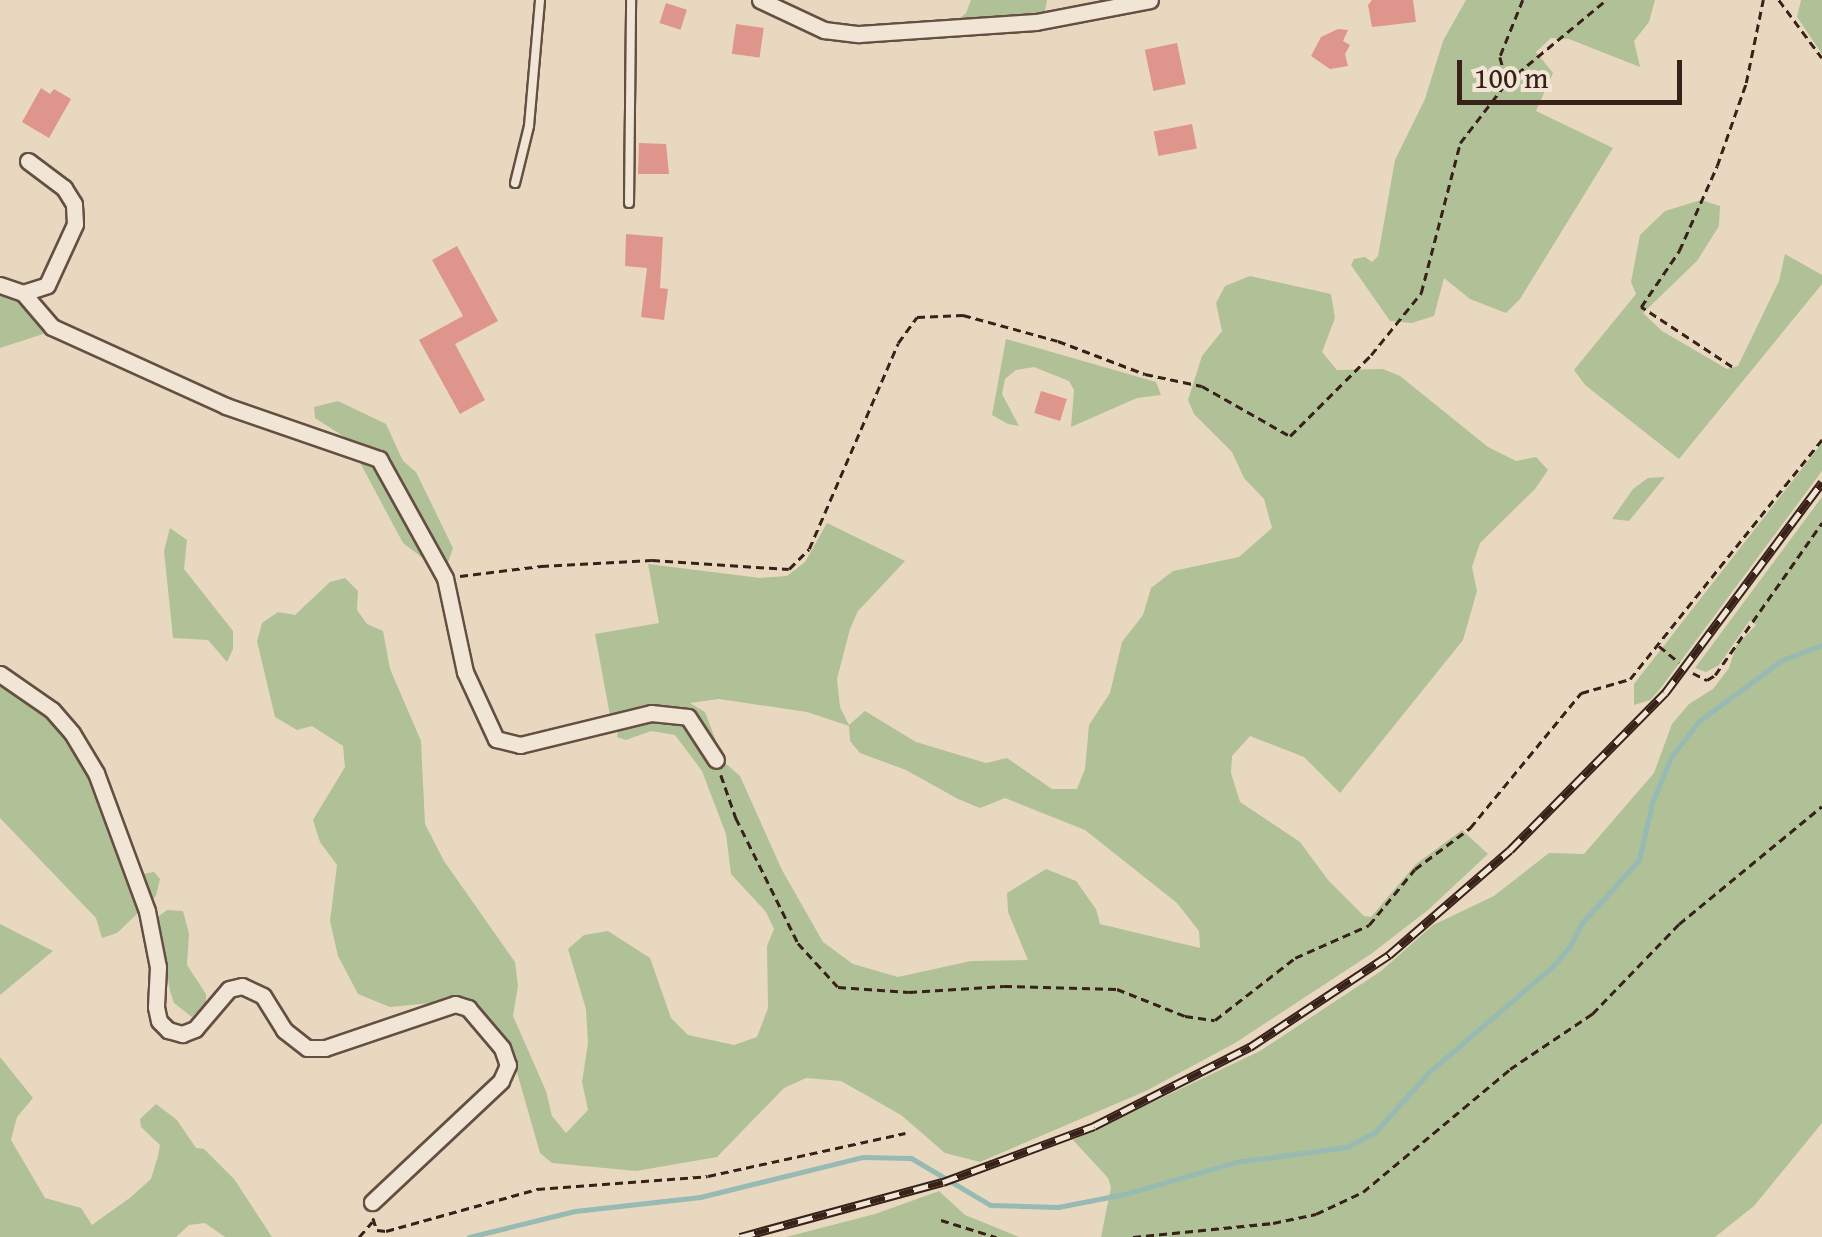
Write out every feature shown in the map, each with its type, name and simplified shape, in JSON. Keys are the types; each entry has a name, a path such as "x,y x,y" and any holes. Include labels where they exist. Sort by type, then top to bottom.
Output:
{"street":[{"path":"760,0 824,30 858,34 1036,22 1150,0"},
{"path":"24,294 47,285 56,274 75,224 74,204 64,188 28,161"},
{"path":"0,285 24,294 52,327 226,406 379,459 446,578 465,672 496,739 520,745 544,742 651,713 688,717 716,760"},
{"path":"0,674 52,710 72,733 96,773 147,912 158,967 158,1020 168,1030 182,1034 195,1029 229,989 242,986 263,996 284,1030 307,1048 325,1048 455,1004 468,1008 502,1048 508,1065 501,1081 372,1202"}],"lane":[{"path":"515,183 530,126 540,0"},
{"path":"628,203 631,0"}],"path":[{"path":"1507,82 1500,57 1523,0"},
{"path":"446,578 541,566 652,560 789,569 809,550 898,343 917,317 963,315 1058,341 1144,374 1202,386 1290,436 1371,355 1421,293 1460,143 1507,82 1606,0"},
{"path":"1732,367 1641,307 1679,251 1717,166 1746,83 1762,0"},
{"path":"1779,0 1822,58"},
{"path":"716,760 736,818 798,943 838,987 909,992 1004,986 1117,990 1185,1016 1215,1020 1295,958 1370,924 1415,868 1470,828 1582,694 1630,679 1744,531 1822,438"},
{"path":"1693,673 1706,680 1714,675 1822,523"},
{"path":"1658,646 1679,662"},
{"path":"1133,1237 1273,1223 1316,1214 1364,1192 1510,1069 1592,1014 1692,912 1822,806"},
{"path":"372,1202 377,1230 386,1232 537,1190 708,1176 905,1133"},
{"path":"941,1220 996,1237"},
{"path":"359,1237 373,1221"}],"green space":[{"path":"971,0 1047,0 1044,17 951,25 966,13"},
{"path":"1466,0 1655,0 1649,22 1634,41 1640,67 1569,39 1551,38 1536,52 1553,73 1536,111 1613,148 1520,299 1506,313 1470,299 1444,278 1434,316 1412,323 1390,321 1351,265 1354,259 1365,257 1372,262 1378,256 1395,160 1425,99 1443,41"},
{"path":"1801,0 1822,0 1822,54 1797,17"},
{"path":"1701,200 1720,206 1719,226 1697,261 1643,313 1662,331 1727,369 1738,366 1779,281 1785,254 1822,275 1822,284 1679,459 1585,385 1574,370 1636,294 1631,282 1640,235 1665,211"},
{"path":"1250,276 1331,294 1335,318 1322,352 1337,370 1383,369 1400,376 1488,447 1516,461 1536,457 1548,470 1535,489 1480,543 1472,567 1477,591 1463,640 1340,793 1304,757 1250,736 1232,756 1231,773 1240,802 1300,842 1328,880 1364,916 1371,917 1416,864 1462,830 1488,854 1428,910 1371,954 1235,1043 1146,1091 980,1162 945,1153 901,1115 841,1081 806,1078 784,1088 717,1157 636,1171 552,1163 540,1153 516,1069 490,1021 474,1009 441,1002 390,1007 358,994 338,956 330,921 337,865 320,842 313,820 345,767 343,746 312,726 297,730 275,717 257,641 262,623 278,612 295,615 330,582 345,578 358,591 357,610 367,624 383,631 390,669 421,741 425,824 444,861 515,962 518,986 513,1016 546,1091 552,1116 566,1133 588,1110 582,1082 588,1043 586,1009 568,949 584,935 608,931 650,958 671,1018 688,1035 734,1045 757,1037 768,1008 767,946 774,929 766,912 731,874 726,834 702,771 675,735 651,731 626,740 617,737 620,720 611,721 595,634 659,623 648,564 760,578 787,576 805,562 827,523 905,561 858,611 850,629 837,679 840,707 849,725 865,711 916,742 986,763 1007,758 1052,789 1077,789 1085,769 1089,725 1110,693 1122,642 1143,615 1151,588 1173,571 1239,557 1272,528 1264,499 1244,478 1232,452 1194,414 1188,400 1202,356 1222,331 1216,303 1225,286","holes":["719,699 807,712 849,726 850,741 860,753 906,770 958,799 980,808 1005,798 1085,830 1177,903 1199,931 1200,948 1100,924 1096,909 1076,881 1046,869 1007,893 1008,912 1028,960 971,961 898,977 853,964 823,942 782,870 740,776 724,762 705,712 690,703"]},
{"path":"0,291 19,299 43,324 43,334 0,348"},
{"path":"1006,339 1156,382 1161,395 1137,398 1071,427 1074,390 1069,381 1034,367 1016,370 1005,379 1002,394 1019,426 1008,424 992,415"},
{"path":"338,401 386,424 403,461 416,472 453,548 446,568 437,569 403,543 357,457 357,445 315,418 314,407"},
{"path":"1822,443 1822,471 1660,689 1650,700 1634,705 1634,684"},
{"path":"1665,477 1629,521 1612,519 1633,489 1648,478"},
{"path":"1822,497 1822,1123 1754,1206 1715,1237 1101,1237 1111,1187 1108,1178 1073,1140 1260,1051 1381,971 1433,925 1494,896 1549,853 1584,854 1654,773 1672,724 1689,704 1713,689 1729,668 1736,646 1756,625 1750,620 1719,665 1706,672 1695,668"},
{"path":"170,528 187,540 184,569 233,631 233,649 227,662 208,640 173,638 164,551"},
{"path":"0,683 47,712 80,750 131,876 154,872 160,879 156,896 117,933 102,938 96,918 0,818"},
{"path":"167,910 183,911 189,934 187,965 206,994 206,1002 192,1017 174,1003 170,991 159,926 159,916"},
{"path":"0,924 53,951 0,995"},
{"path":"0,1057 33,1098 17,1117 11,1140 45,1198 81,1208 92,1225 131,1197 151,1179 158,1156 160,1145 141,1127 140,1119 156,1104 177,1120 196,1148 204,1149 234,1179 272,1237 225,1237 205,1223 189,1225 176,1237 0,1237"},
{"path":"939,1191 965,1215 1019,1237 786,1237 875,1214"}],"building":[{"path":"1372,0 1413,0 1416,22 1372,27 1368,5"},
{"path":"666,3 687,10 680,30 660,23"},
{"path":"736,24 764,28 760,58 732,54"},
{"path":"1338,29 1348,30 1343,41 1350,45 1345,54 1348,66 1330,69 1311,56 1321,37"},
{"path":"1177,43 1186,84 1153,91 1145,50"},
{"path":"41,88 50,94 54,89 71,99 49,138 22,122"},
{"path":"1192,124 1197,149 1158,156 1154,131"},
{"path":"639,143 666,144 669,174 638,174"},
{"path":"626,234 663,237 660,288 668,289 664,320 641,317 647,268 625,266"},
{"path":"457,246 498,321 455,344 485,400 460,414 419,340 463,316 432,260"},
{"path":"1041,391 1067,399 1060,421 1034,413"}],"waterway":[{"path":"469,1237 575,1211 700,1197 863,1157 911,1158 990,1205 1058,1207 1125,1194 1236,1162 1347,1147 1375,1132 1429,1072 1552,967 1570,946 1581,924 1639,860 1652,803 1671,757 1699,721 1782,660 1822,645"}],"railway":[{"path":"740,1237 943,1182 1094,1126 1250,1047 1389,955 1510,850 1665,693 1822,482"}]}
